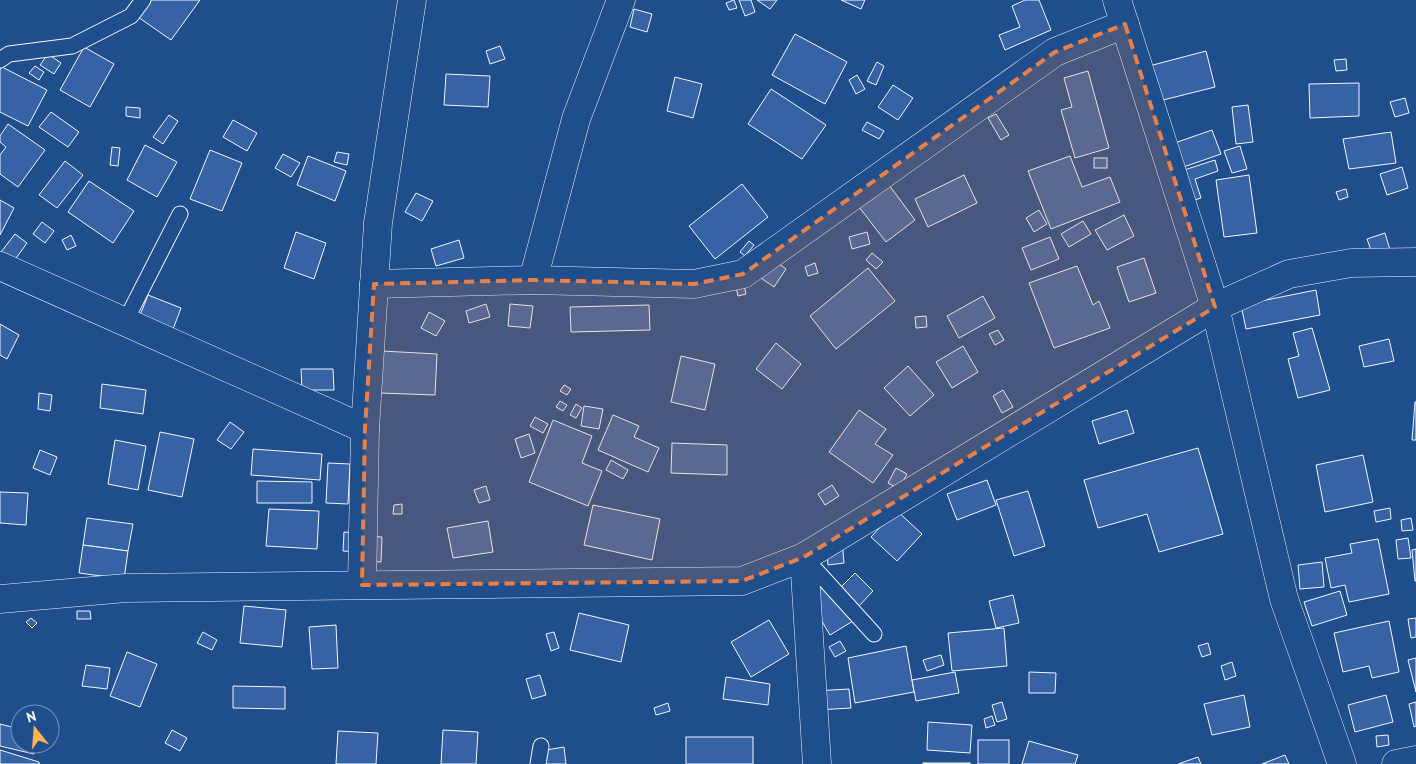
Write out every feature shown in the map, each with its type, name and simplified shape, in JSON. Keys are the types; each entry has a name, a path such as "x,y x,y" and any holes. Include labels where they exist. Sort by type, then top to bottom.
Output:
{"street":[{"path":"362,585 365,429 378,223 412,0"},
{"path":"533,280 576,119 622,0"},
{"path":"374,284 533,280 694,284 743,274 1055,52 1121,12 1216,307 1284,599 1342,764"},
{"path":"0,599 126,588 742,581 804,557 1216,307 1289,274 1350,263 1416,262"},
{"path":"0,266 365,429"},
{"path":"804,557 817,764"},
{"path":"1396,764 1416,760"}],"lane":[{"path":"0,60 9,54 72,46 131,16 143,0"},
{"path":"124,322 180,214"},
{"path":"804,557 874,634"},
{"path":"538,764 541,746"}],"highlighted area":[{"path":"1125,24 1215,307 804,557 742,581 362,585 365,429 374,284 533,280 694,284 743,274 1055,52"}],"building":[{"path":"150,0 200,0 171,40 138,17"},
{"path":"734,0 737,8 729,10 726,3"},
{"path":"739,0 751,0 755,12 745,16"},
{"path":"757,0 777,0 770,9"},
{"path":"841,0 865,0 861,9"},
{"path":"1025,0 1039,0 1051,30 1005,50 999,35 1020,27 1012,6"},
{"path":"634,9 652,14 647,32 630,27"},
{"path":"795,34 847,62 825,104 772,75"},
{"path":"500,46 505,59 490,64 486,51"},
{"path":"84,47 114,64 90,107 60,90"},
{"path":"1206,51 1215,87 1159,101 1149,66"},
{"path":"48,54 61,63 54,74 40,65"},
{"path":"1346,59 1347,70 1336,71 1334,60"},
{"path":"877,62 884,66 876,85 867,81"},
{"path":"35,66 44,72 39,80 29,73"},
{"path":"2,67 47,90 28,126 0,112 0,70"},
{"path":"1088,71 1109,148 1075,158 1061,110 1072,107 1064,78"},
{"path":"446,74 490,76 488,107 444,105"},
{"path":"857,75 865,89 856,94 849,80"},
{"path":"675,77 702,84 693,118 667,111"},
{"path":"1359,83 1359,116 1310,118 1309,84"},
{"path":"893,85 913,98 898,120 878,107"},
{"path":"771,89 826,125 802,159 748,124"},
{"path":"1405,98 1409,113 1395,117 1390,102"},
{"path":"1248,105 1253,142 1236,144 1232,107"},
{"path":"126,107 140,108 140,118 126,116"},
{"path":"51,112 79,132 68,147 39,127"},
{"path":"996,114 1009,135 1001,140 988,118"},
{"path":"169,115 178,121 163,144 153,137"},
{"path":"233,120 257,133 247,151 223,137"},
{"path":"867,122 884,131 879,139 862,130"},
{"path":"8,124 45,150 18,187 0,174 0,155 6,147 0,142 0,136"},
{"path":"1212,130 1221,154 1175,170 1166,146"},
{"path":"1391,132 1396,163 1349,169 1343,139"},
{"path":"145,145 177,162 157,197 127,180"},
{"path":"1240,146 1247,169 1232,173 1224,151"},
{"path":"112,147 120,148 118,166 110,165"},
{"path":"210,150 242,163 222,211 190,199"},
{"path":"337,152 349,154 347,165 334,162"},
{"path":"283,154 300,163 291,177 275,168"},
{"path":"308,156 346,171 335,201 297,185"},
{"path":"1070,156 1082,187 1110,177 1120,202 1051,229 1028,171"},
{"path":"1094,158 1107,158 1107,168 1094,168"},
{"path":"1215,160 1218,171 1195,179 1201,198 1188,202 1178,172"},
{"path":"65,161 83,175 57,208 39,195"},
{"path":"1402,167 1408,188 1387,195 1380,174"},
{"path":"964,175 977,203 928,227 915,199"},
{"path":"1249,175 1257,233 1224,237 1216,180"},
{"path":"89,181 134,211 113,243 68,212"},
{"path":"886,181 915,220 886,242 856,203"},
{"path":"742,184 768,217 715,259 689,226"},
{"path":"1346,189 1348,197 1339,200 1336,192"},
{"path":"416,193 433,201 422,221 405,212"},
{"path":"0,200 14,208 0,235"},
{"path":"1039,210 1047,224 1034,232 1026,218"},
{"path":"1124,215 1134,236 1107,250 1095,230"},
{"path":"1083,221 1091,234 1069,247 1061,234"},
{"path":"42,222 54,231 45,243 33,234"},
{"path":"296,232 326,243 314,279 284,268"},
{"path":"867,232 870,244 852,249 849,237"},
{"path":"1385,233 1390,250 1373,256 1367,239"},
{"path":"15,234 27,243 14,261 1,252"},
{"path":"71,235 76,246 67,250 62,240"},
{"path":"1050,237 1059,259 1031,270 1022,248"},
{"path":"459,240 464,258 436,266 431,249"},
{"path":"749,241 754,245 745,256 740,252"},
{"path":"872,253 883,262 876,269 866,260"},
{"path":"1144,258 1156,293 1129,302 1117,267"},
{"path":"774,260 786,269 774,287 761,278"},
{"path":"815,263 818,273 808,276 805,267"},
{"path":"1077,266 1093,305 1099,301 1110,328 1054,348 1029,283"},
{"path":"868,268 895,301 836,349 810,316"},
{"path":"744,285 746,294 738,296 736,287"},
{"path":"1316,290 1320,315 1246,329 1241,305"},
{"path":"148,295 181,308 172,332 139,318"},
{"path":"983,296 995,318 959,338 947,316"},
{"path":"486,304 490,317 469,323 466,311"},
{"path":"510,304 533,306 530,328 508,326"},
{"path":"649,305 650,330 571,332 570,307"},
{"path":"429,312 445,321 436,336 421,328"},
{"path":"926,316 927,327 916,328 915,317"},
{"path":"0,324 19,335 7,359 0,355"},
{"path":"1312,328 1330,390 1298,398 1288,359 1299,356 1293,333"},
{"path":"998,330 1004,340 995,345 989,334"},
{"path":"1389,339 1394,361 1364,367 1359,346"},
{"path":"776,343 801,364 782,389 756,369"},
{"path":"963,346 978,372 952,388 936,362"},
{"path":"382,351 437,354 435,395 380,393"},
{"path":"681,356 715,364 705,410 671,402"},
{"path":"908,366 934,395 910,416 884,388"},
{"path":"301,369 333,369 334,390 302,390"},
{"path":"102,384 146,390 143,414 100,408"},
{"path":"564,385 571,389 567,395 560,391"},
{"path":"1003,390 1013,407 1002,413 993,396"},
{"path":"39,393 52,395 50,411 38,409"},
{"path":"560,401 567,405 563,411 556,407"},
{"path":"1415,402 1416,440 1412,440"},
{"path":"576,404 582,408 576,418 570,415"},
{"path":"584,406 603,409 599,429 581,426"},
{"path":"859,410 886,429 875,444 893,455 873,483 829,452"},
{"path":"1127,410 1134,433 1099,444 1092,421"},
{"path":"613,415 639,426 634,437 659,448 648,472 598,450"},
{"path":"535,417 548,424 543,433 530,426"},
{"path":"553,420 592,436 582,463 602,471 588,506 529,482"},
{"path":"230,422 244,432 231,449 217,440"},
{"path":"160,432 194,439 182,497 148,490"},
{"path":"529,434 535,453 521,458 515,439"},
{"path":"115,440 146,446 138,490 108,484"},
{"path":"672,443 727,445 727,475 671,473"},
{"path":"1198,448 1223,534 1159,552 1147,514 1098,528 1084,480"},
{"path":"253,449 322,454 320,480 251,475"},
{"path":"40,450 57,457 50,475 33,468"},
{"path":"1363,455 1373,502 1325,512 1316,465"},
{"path":"611,460 628,470 623,479 606,470"},
{"path":"328,463 350,464 348,504 326,503"},
{"path":"896,468 907,474 899,489 888,483"},
{"path":"987,480 996,505 957,520 947,494"},
{"path":"257,481 312,482 312,503 257,503"},
{"path":"832,485 839,496 825,505 818,494"},
{"path":"486,486 490,500 479,503 474,490"},
{"path":"1028,491 1045,546 1014,556 996,500"},
{"path":"0,492 28,493 26,525 0,523"},
{"path":"402,504 402,514 393,514 394,505"},
{"path":"593,505 660,519 652,560 584,545"},
{"path":"1390,508 1391,519 1376,522 1374,511"},
{"path":"269,509 319,511 317,549 266,546"},
{"path":"896,510 922,534 897,561 871,537"},
{"path":"87,518 133,524 128,551 83,545"},
{"path":"1411,518 1413,530 1402,531 1401,520"},
{"path":"488,521 493,552 453,558 447,528"},
{"path":"344,532 359,533 358,552 343,551"},
{"path":"366,536 382,537 381,562 365,561"},
{"path":"1408,538 1411,558 1398,559 1396,540"},
{"path":"842,539 844,563 828,565 826,540"},
{"path":"1378,539 1389,594 1349,602 1345,585 1331,588 1325,558 1352,553 1350,544"},
{"path":"83,545 128,551 124,579 79,573"},
{"path":"1416,549 1416,581 1415,581 1412,550"},
{"path":"1322,562 1324,587 1300,589 1298,565"},
{"path":"855,573 873,591 858,607 840,588"},
{"path":"830,582 853,621 830,635 807,596"},
{"path":"1340,591 1347,615 1312,626 1304,602"},
{"path":"1013,595 1019,623 996,628 989,601"},
{"path":"244,606 286,610 282,647 240,643"},
{"path":"77,611 90,611 91,619 77,619"},
{"path":"579,613 629,625 621,662 570,650"},
{"path":"31,618 37,623 32,628 26,622"},
{"path":"1416,618 1416,637 1411,638 1408,619"},
{"path":"769,620 789,654 751,677 731,642"},
{"path":"1389,621 1399,672 1372,678 1369,666 1343,672 1334,633"},
{"path":"336,625 338,668 312,669 309,627"},
{"path":"1004,628 1007,666 952,671 948,633"},
{"path":"203,632 217,640 212,650 197,643"},
{"path":"554,632 559,648 551,651 546,634"},
{"path":"840,641 846,651 835,657 829,647"},
{"path":"1208,643 1211,654 1202,657 1198,646"},
{"path":"906,646 914,692 855,703 848,658"},
{"path":"127,652 157,664 140,707 110,696"},
{"path":"941,655 944,665 927,671 923,660"},
{"path":"1416,658 1416,692 1408,660"},
{"path":"1232,662 1236,676 1225,680 1221,666"},
{"path":"86,665 110,668 107,689 82,686"},
{"path":"955,672 959,693 916,701 912,680"},
{"path":"1029,672 1056,673 1055,693 1029,693"},
{"path":"540,675 546,695 532,699 526,679"},
{"path":"726,677 770,684 768,705 723,699"},
{"path":"233,686 285,687 285,709 233,708"},
{"path":"849,689 851,708 817,710 815,691"},
{"path":"1244,695 1250,727 1212,735 1204,704"},
{"path":"1386,695 1393,722 1355,732 1348,705"},
{"path":"1002,702 1007,719 997,722 992,705"},
{"path":"1416,702 1416,726 1414,727 1409,704"},
{"path":"668,703 670,711 656,715 654,708"},
{"path":"992,716 995,725 986,728 984,719"},
{"path":"928,722 972,725 970,753 927,750"},
{"path":"0,724 10,726 10,748 0,746"},
{"path":"172,730 187,738 180,751 165,743"},
{"path":"443,730 478,732 476,764 441,764"},
{"path":"338,731 378,733 376,764 336,764"},
{"path":"1388,735 1389,745 1377,747 1376,736"},
{"path":"686,737 753,737 753,764 686,764"},
{"path":"978,740 1009,740 1009,764 978,764"},
{"path":"1029,741 1078,755 1075,764 1022,764"},
{"path":"564,747 566,764 537,764 534,752"},
{"path":"0,750 39,762 39,764 0,764"},
{"path":"1285,755 1289,764 1262,764"},
{"path":"1198,757 1201,764 1178,764"},
{"path":"970,763 970,764 923,764"}]}
